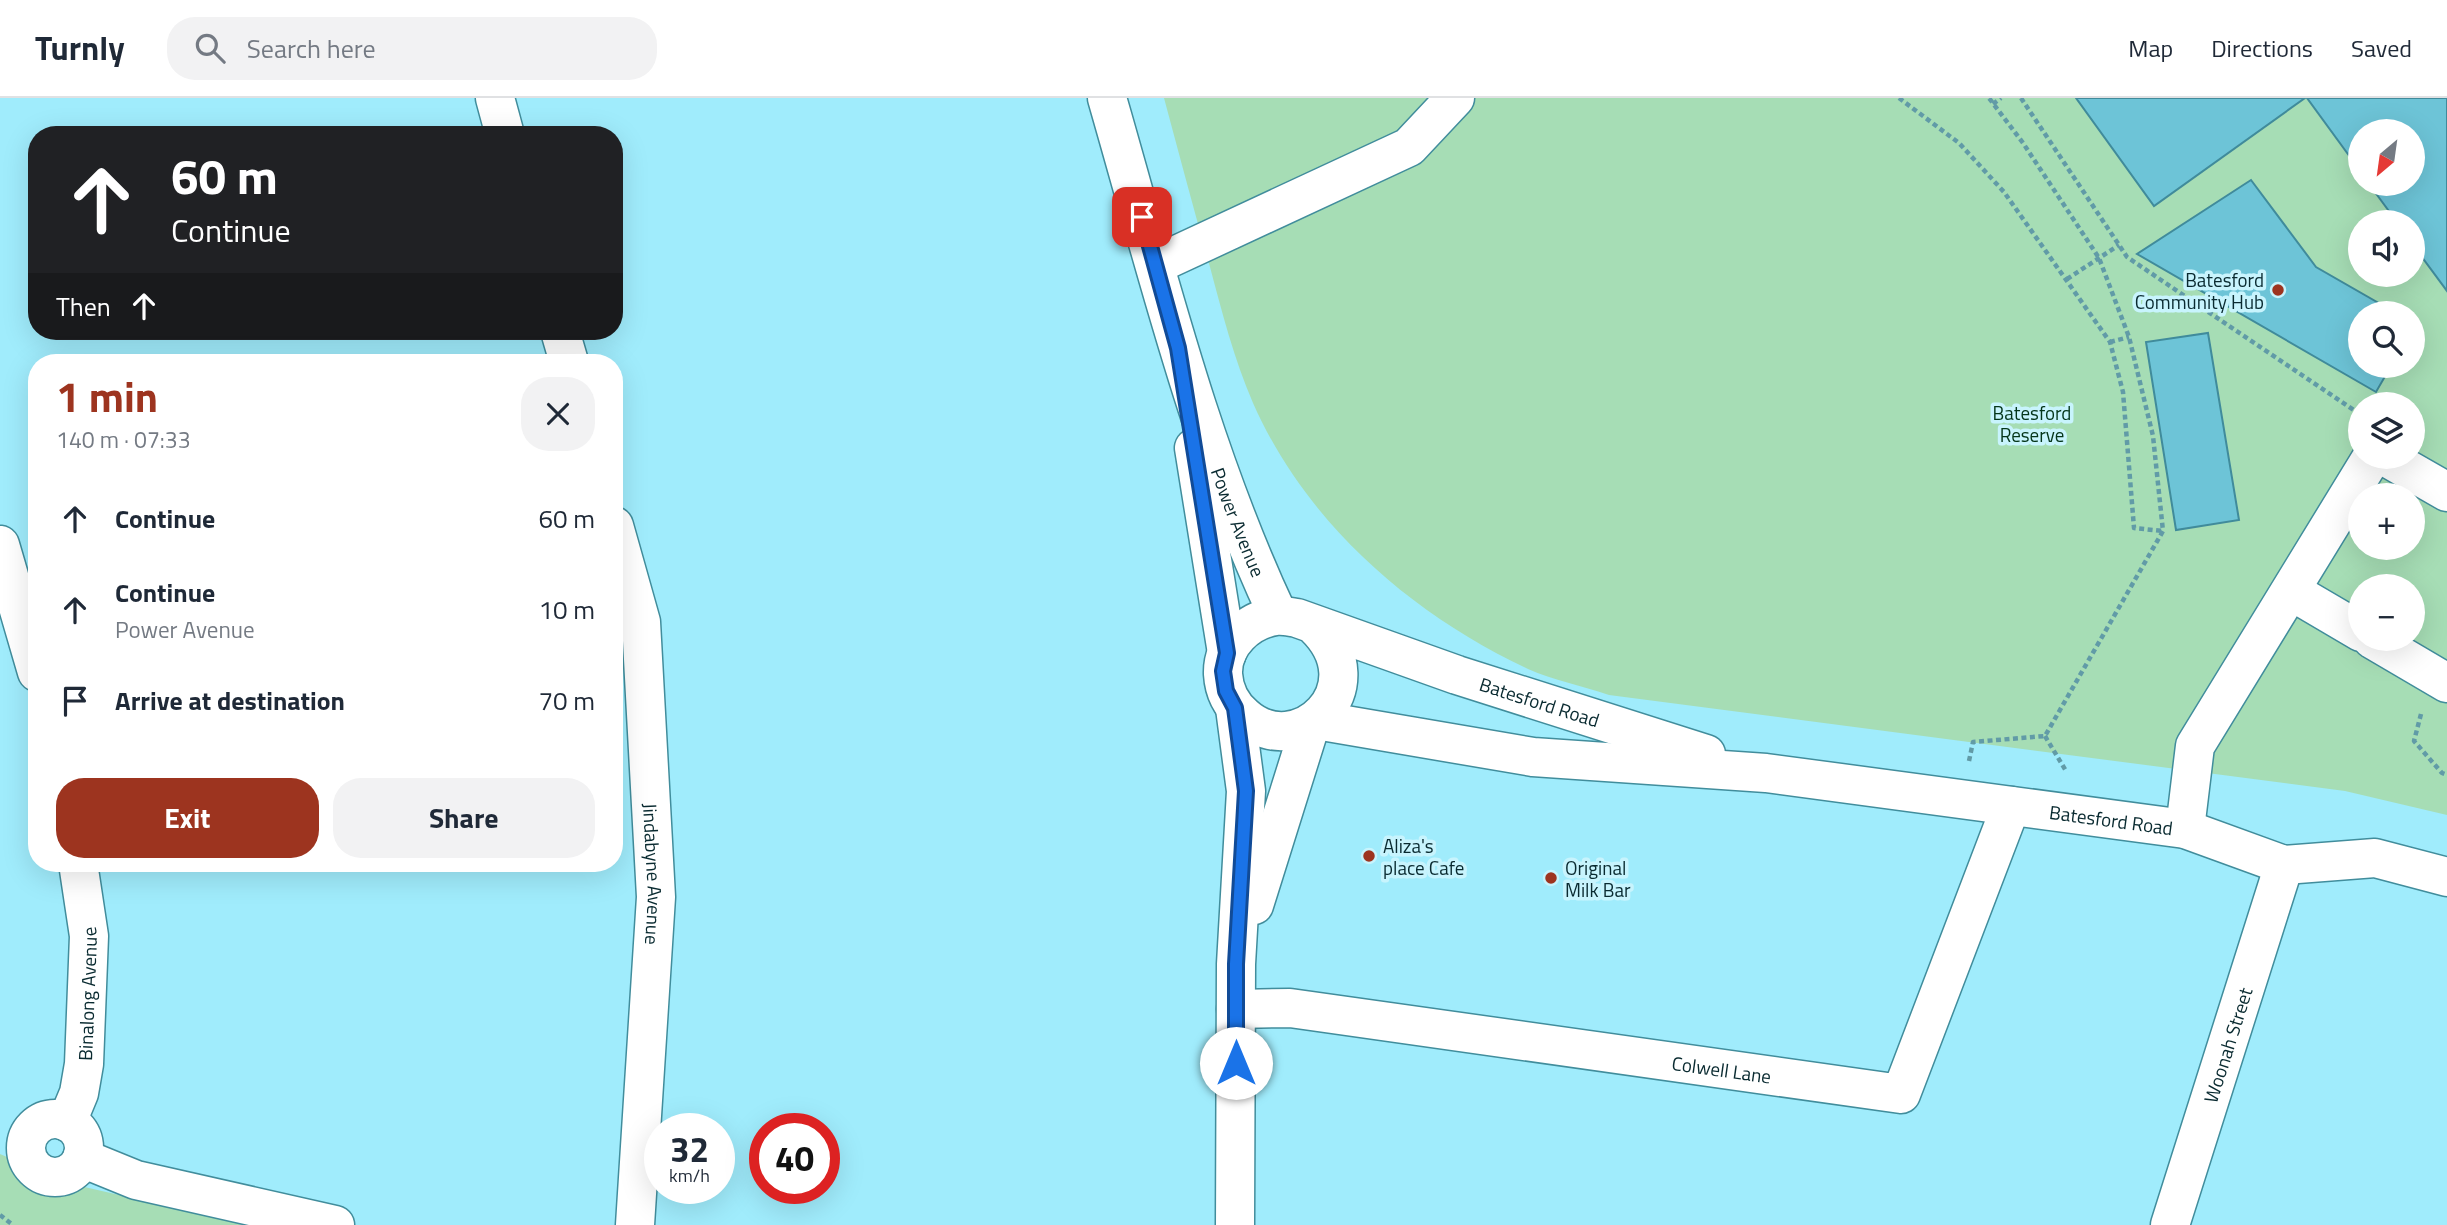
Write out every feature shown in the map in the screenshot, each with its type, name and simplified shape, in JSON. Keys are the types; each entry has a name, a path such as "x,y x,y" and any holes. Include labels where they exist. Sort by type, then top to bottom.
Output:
{"street":[{"path":"495,98 503,126"},
{"name":"Power Avenue","path":"1108,98 1178,348 1252,561 1278,615"},
{"path":"1155,265 1409,147 1455,98"},
{"name":"Power Avenue","path":"1178,348 1227,653"},
{"path":"2185,829 2195,746 2365,469"},
{"path":"2407,469 2447,492"},
{"path":"0,545 28,640"},
{"name":"Jindabyne Avenue","path":"623,558 641,622 656,897 635,1225"},
{"path":"2291,591 2348,624"},
{"path":"1278,615 1297,618 1315,626 1328,638 1336,654 1339,672 1337,690 1329,706 1313,721 1291,730 1269,730 1250,722 1235,708 1226,691 1223,671 1227,653 1238,634 1256,621 1278,615"},
{"name":"Batesford Road","path":"1315,626 1457,676 1766,773"},
{"path":"2392,651 2447,683"},
{"path":"1235,708 1246,791 1236,964 1235,1225"},
{"path":"1236,964 1313,721"},
{"name":"Batesford Road","path":"1313,721 1533,757 1766,773 1961,798 2185,829 2284,865 2375,858 2447,877"},
{"name":"Colwell Lane","path":"1236,1009 1290,1008 1901,1094 2011,806"},
{"name":"Woonah Street","path":"2170,1225 2284,865"},
{"name":"Binalong Avenue","path":"68,1122 79,1093 84,1064 89,936 79,872"},
{"path":"48,1119 68,1122 76,1128 82,1139 82,1158 67,1174 47,1176 38,1171 27,1157 14,1133 48,1119"},
{"path":"82,1158 136,1180 335,1225"}],"path":[{"path":"1899,98 1959,143 2004,192 2110,342 2123,392 2134,528 2163,531"},
{"path":"1961,798 1973,742 2045,736 2163,531 2153,436 2129,337 2099,258 2023,143 1989,98"},
{"path":"1993,104 2001,98"},
{"path":"2021,98 2127,257 2348,406"},
{"path":"2067,279 2119,246"},
{"path":"2110,342 2129,337"},
{"path":"0,1215 13,1225"}],"green space":[{"name":"Batesford Reserve","path":"1164,98 2447,98 2447,815 2345,791 1609,695 1528,669 1443,621 1366,560 1332,525 1275,447 1246,386 1219,301"},
{"path":"0,1154 67,1183 250,1225 0,1225"}],"building":[{"path":"2076,98 2305,98 2154,206"},
{"path":"2307,98 2447,98 2447,291 2425,261 2425,210 2388,210 2378,196 2426,196 2426,119 2348,119 2348,154"},
{"name":"Batesford Community Hub","path":"2251,180 2316,267 2375,301 2348,301 2348,376 2137,254"},
{"path":"2208,333 2239,520 2176,530 2146,342"},
{"name":"Batesford Community Hub","path":"2352,378 2384,378 2376,392"}],"place":[{"name":"Batesford Community Hub","path":"2278,290"},
{"name":"Aliza's place Cafe","path":"1369,856"},
{"name":"Original Milk Bar","path":"1551,878"}],"route":[{"path":"1142,217 1178,348 1227,653 1223,671 1226,691 1235,708 1246,791 1236,964 1236,1063"}]}
